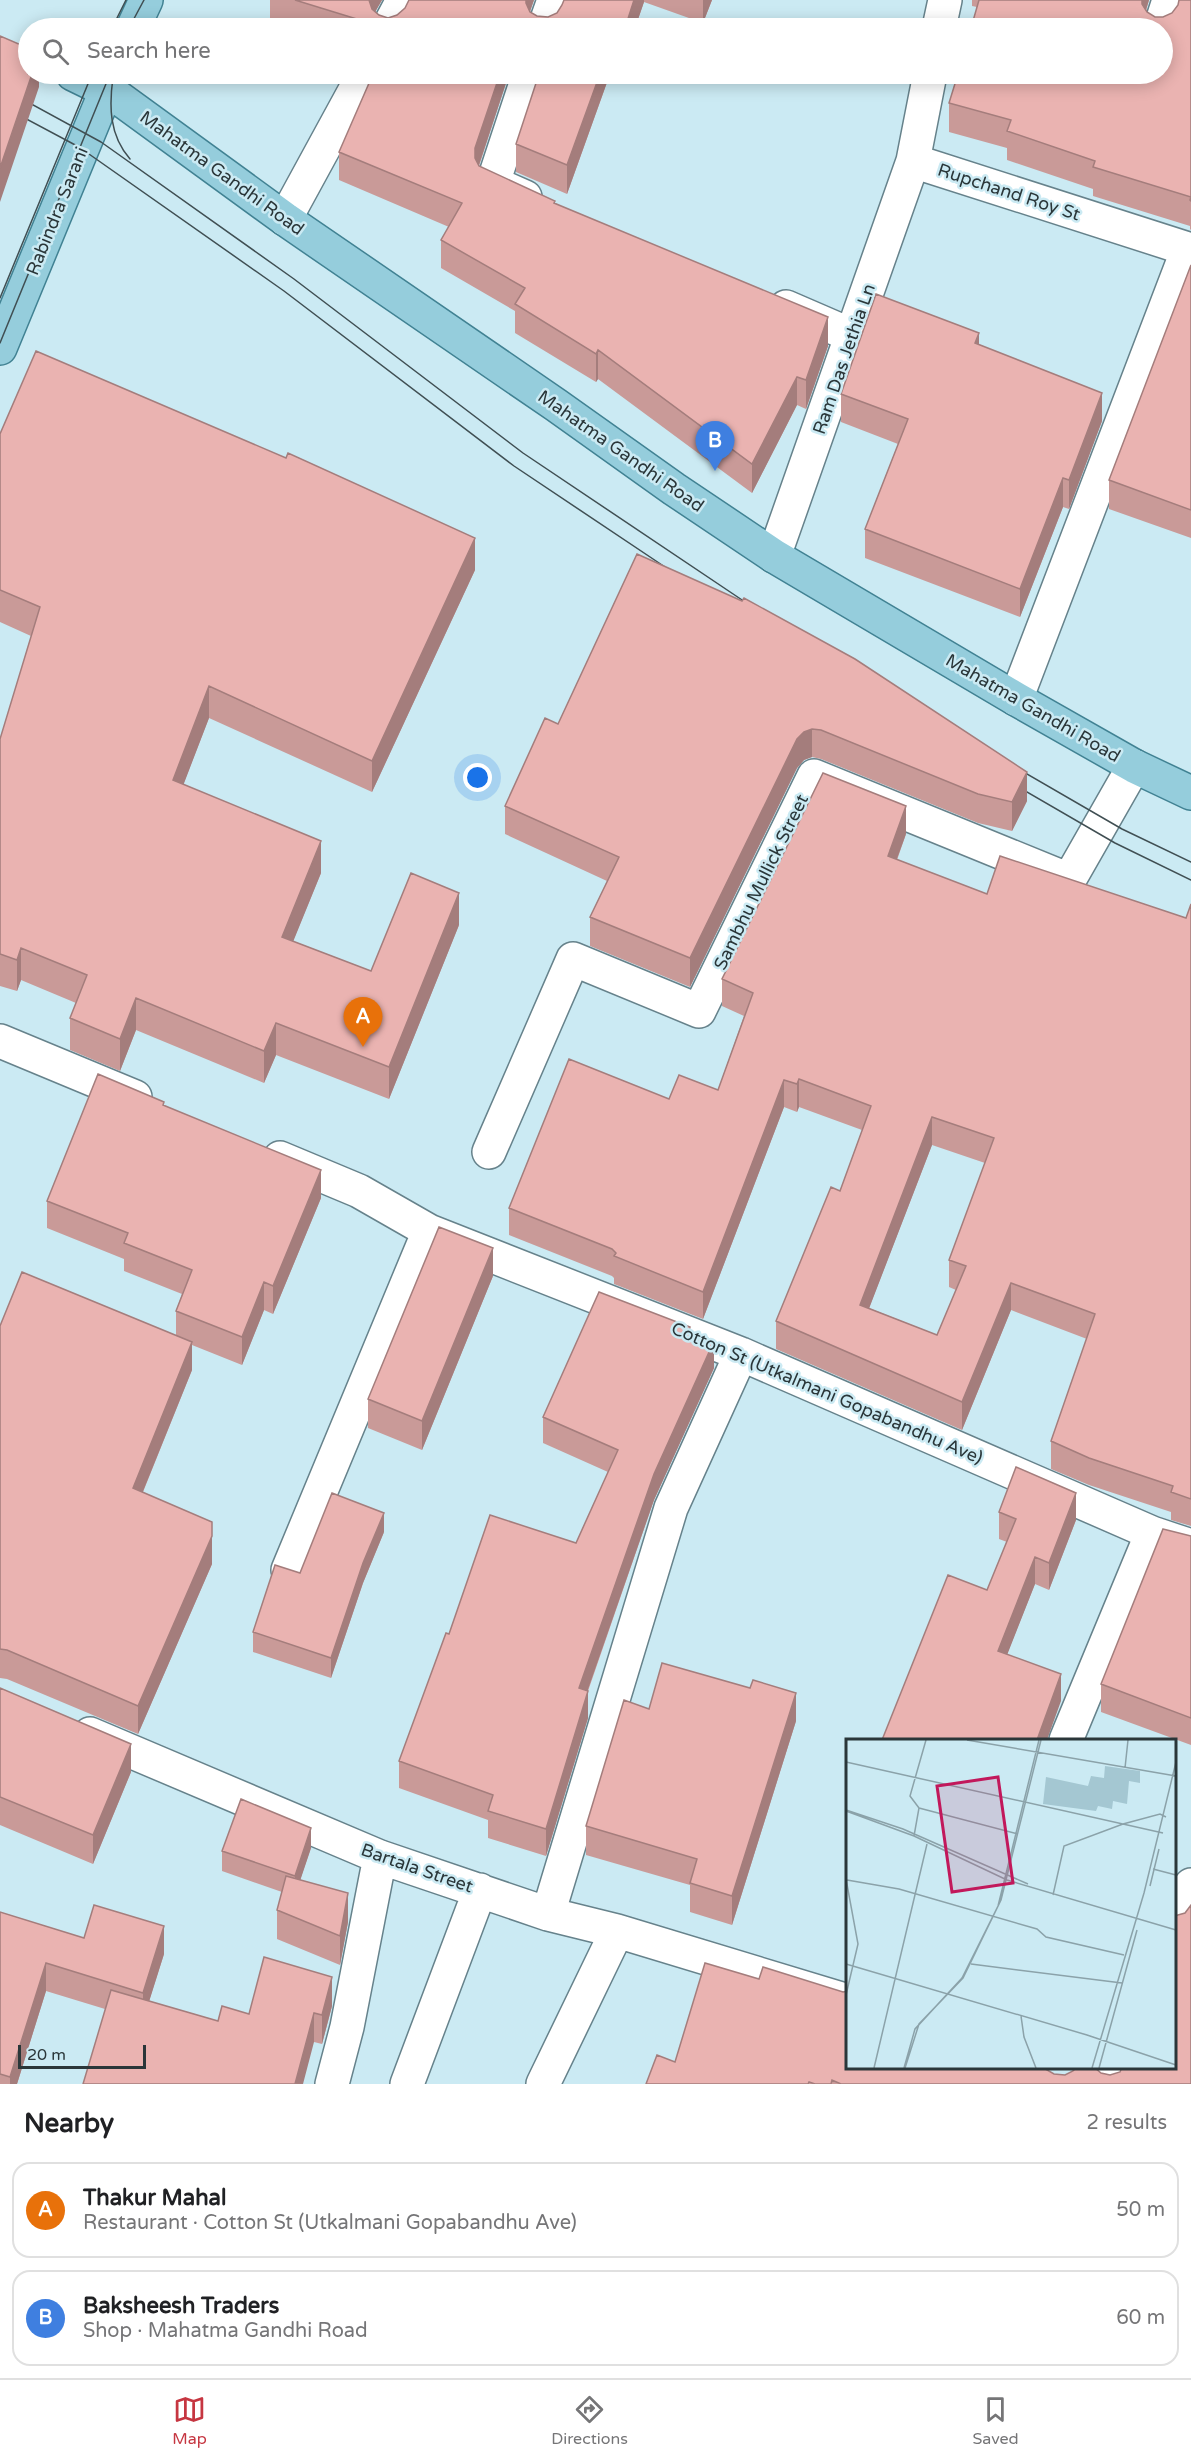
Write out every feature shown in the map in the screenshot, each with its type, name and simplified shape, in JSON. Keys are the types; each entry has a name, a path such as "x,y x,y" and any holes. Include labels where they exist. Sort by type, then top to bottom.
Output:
{"main road":[{"path":"138,18 146,0"},
{"name":"Rabindra Sarani","path":"0,348 109,84"},
{"name":"Mahatma Gandhi Road","path":"113,84 285,219 774,556 1016,699 1134,766 1191,793"}],"street":[{"path":"393,18 403,0"},
{"path":"548,18 554,0"},
{"path":"941,18 945,0"},
{"path":"1163,18 1169,0"},
{"path":"285,219 359,84"},
{"path":"527,84 493,183 547,207"},
{"path":"913,161 928,84"},
{"name":"Rupchand Roy St","path":"913,161 1189,249"},
{"name":"Ram Das Jethia Ln","path":"774,556 913,161"},
{"path":"1016,699 1189,249"},
{"path":"755,294 853,336"},
{"name":"Sambhu Mullick Street","path":"489,1152 573,959 699,1011 814,776 1069,880 1134,766"},
{"path":"0,1041 163,1109"},
{"name":"Cotton St (Utkalmani Gopabandhu Ave)","path":"250,1146 359,1191 429,1231 741,1354 1152,1533 1191,1546"},
{"path":"288,1570 429,1231"},
{"path":"548,1914 671,1508 741,1354"},
{"path":"1066,1739 1152,1533"},
{"name":"Bartala Street","path":"65,1724 380,1857 548,1914 617,1931 846,2000"},
{"path":"332,2084 347,2027 380,1857"},
{"path":"1176,1920 1191,1885"},
{"path":"407,2084 480,1890"},
{"path":"543,2084 617,1931"},
{"path":"1109,2084 1115,2069"}],"building":[{"path":"295,0 369,0 372,9 388,18 354,18"},
{"path":"409,0 526,0 530,12 537,16 548,17 557,13 564,0 634,0 628,18 388,18 397,15 405,8"},
{"path":"979,0 1142,0 1147,12 1155,17 1163,17 1172,13 1179,0 1191,0 1191,197 1093,167 1095,161 1007,131 1011,120 949,103 955,84 1173,84 1173,18 974,18"},
{"path":"0,36 18,44 18,84 29,84 0,168"},
{"path":"369,84 497,84 475,148 475,158 479,166 555,201 554,203 828,317 806,380 797,377 752,464 598,350 596,354 515,304 525,288 441,240 462,203 339,152"},
{"path":"536,84 596,84 567,165 516,144"},
{"path":"1191,265 1191,510 1109,480"},
{"path":"876,294 979,333 975,343 1102,393 1069,480 1063,478 1020,589 865,529 908,419 841,394"},
{"path":"36,351 286,458 288,453 475,538 372,761 209,686 173,780 321,841 282,937 371,971 411,873 459,893 389,1067 276,1023 264,1051 136,998 120,1039 70,1018 87,975 21,948 17,960 0,954 0,739 40,607 0,590 0,434"},
{"path":"637,554 742,601 744,598 855,659 1027,772 1012,802 978,794 821,730 812,729 804,732 797,739 690,958 590,917 619,857 505,806 545,718 558,724"},
{"path":"823,773 906,806 888,856 987,894 1000,856 1186,918 1191,904 1191,1499 1171,1492 1173,1486 1089,1458 1051,1441 1095,1314 1011,1283 962,1402 776,1321 831,1187 840,1191 871,1106 799,1079 797,1084 784,1080 703,1292 614,1256 616,1253 612,1249 509,1208 569,1059 669,1099 679,1075 718,1090 753,993 722,979","holes":["932,1117 994,1138 949,1260 966,1266 937,1335 860,1305"]},
{"path":"98,1074 164,1102 163,1105 321,1170 273,1286 264,1282 242,1337 176,1311 192,1270 124,1243 128,1233 47,1201"},
{"path":"439,1227 493,1248 422,1421 368,1399"},
{"path":"22,1272 192,1342 133,1488 212,1522 212,1536 138,1706 0,1649 0,1326"},
{"path":"599,1292 690,1327 689,1331 714,1341 654,1474 579,1688 588,1691 546,1829 488,1811 493,1795 399,1761 446,1633 449,1634 490,1515 576,1543 618,1450 543,1417"},
{"path":"1016,1467 1076,1493 1049,1563 1035,1557 998,1651 1061,1674 1037,1739 882,1739 948,1575 987,1590 1016,1519 999,1512"},
{"path":"332,1493 384,1513 363,1563 331,1658 253,1632 275,1565 300,1573"},
{"path":"1163,1529 1191,1536 1191,1718 1101,1684"},
{"path":"662,1663 750,1688 753,1680 796,1693 732,1896 690,1883 697,1859 586,1826 624,1700 649,1709"},
{"path":"0,1688 131,1744 93,1835 0,1797"},
{"path":"241,1799 311,1828 295,1876 222,1851"},
{"path":"286,1876 348,1893 340,1936 277,1910"},
{"path":"94,1905 164,1926 143,1993 46,1963 10,2077 0,2074 0,1912 84,1938"},
{"path":"1191,1905 1191,2084 841,2084 832,2080 831,2084 809,2082 808,2084 646,2084 657,2055 675,2062 705,1963 759,1979 763,1967 846,1991 846,2069 1045,2069 1054,2074 1065,2075 1075,2069 1096,2069 1110,2075 1120,2072 1121,2069 1176,2069 1176,1915 1185,1913"},
{"path":"264,1957 332,1977 322,2015 314,2013 295,2084 83,2084 111,1990 218,2021 222,2006 249,2014"}],"tram line":[{"path":"117,18 126,0"},
{"path":"134,18 144,0"},
{"path":"0,298 88,84"},
{"path":"0,343 106,84"},
{"path":"112,84 111,109 114,130 130,159"},
{"path":"0,87 101,142 294,279 523,453 757,610"},
{"path":"0,105 79,147 284,291 514,466 674,573"},
{"path":"1013,766 1122,829 1191,862"},
{"path":"1013,784 1115,843 1191,880"}],"place":[{"name":"Baksheesh Traders","path":"715,471"},
{"name":"Thakur Mahal","path":"363,1047"}]}
